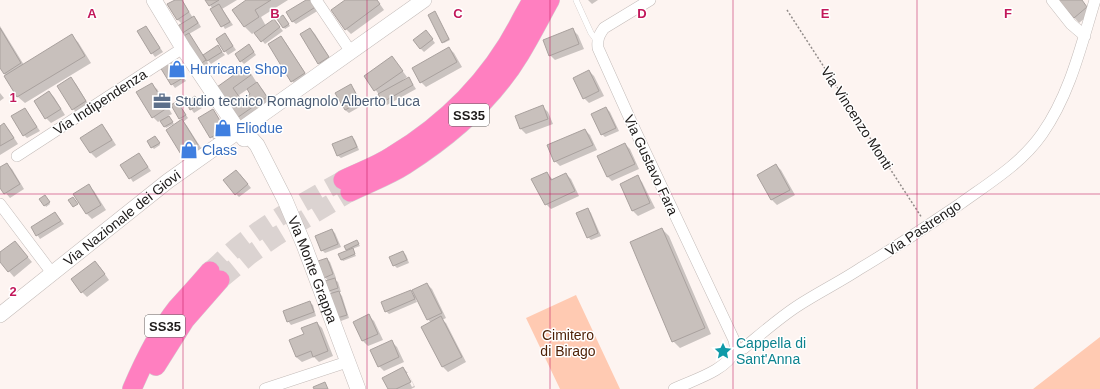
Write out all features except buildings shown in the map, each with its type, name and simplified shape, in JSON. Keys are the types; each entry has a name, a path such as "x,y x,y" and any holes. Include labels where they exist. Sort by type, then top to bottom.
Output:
{"highway":[{"name":"SS35","path":"532,0 510,41 489,71 466,98 444,119 347,186 404,166 451,131 476,109 500,83 520,55 550,0"},
{"name":"SS35","path":"132,389 141,368 160,333 177,309 215,276 157,365 145,389"}],"main road":[{"name":"Via Monte Grappa","path":"154,0 182,48 238,131 248,144 262,153 296,226 358,389"},
{"name":"Via Nazionale dei Giovi","path":"0,315 168,181 351,52 416,3"}],"street":[{"path":"316,0 351,52"},
{"path":"598,42 599,35 604,28 650,0"},
{"path":"1052,0 1071,24 1085,36"},
{"name":"Via Pastrengo","path":"674,389 723,366 732,357 736,350 744,348 795,308 885,254 1010,168 1033,146 1053,117 1062,100 1076,64 1095,0"},
{"name":"Via Gustavo Fara","path":"598,42 602,57 734,340 736,350"},
{"name":"Via Indipendenza","path":"17,156 182,48"},
{"path":"0,204 52,273"},
{"path":"265,389 347,362"}],"lane":[{"path":"576,0 591,33 598,42"}],"path":[{"name":"Via Vincenzo Monti","path":"787,10 927,226"}],"green space":[{"name":"Cimitero di Birago","path":"576,295 620,389 560,389 526,318"},
{"path":"1100,337 1100,389 1033,389"}],"tunnel":[{"path":"210,271 255,233 292,209 343,180"},
{"path":"220,280 250,255 277,236 350,192"}],"place":[{"name":"Hurricane Shop","path":"177,69"},
{"name":"Studio tecnico Romagnolo Alberto Luca","path":"162,101"},
{"name":"Eliodue","path":"223,128"},
{"name":"Class","path":"189,150"},
{"name":"Cappella di Sant'Anna","path":"723,351"}]}
